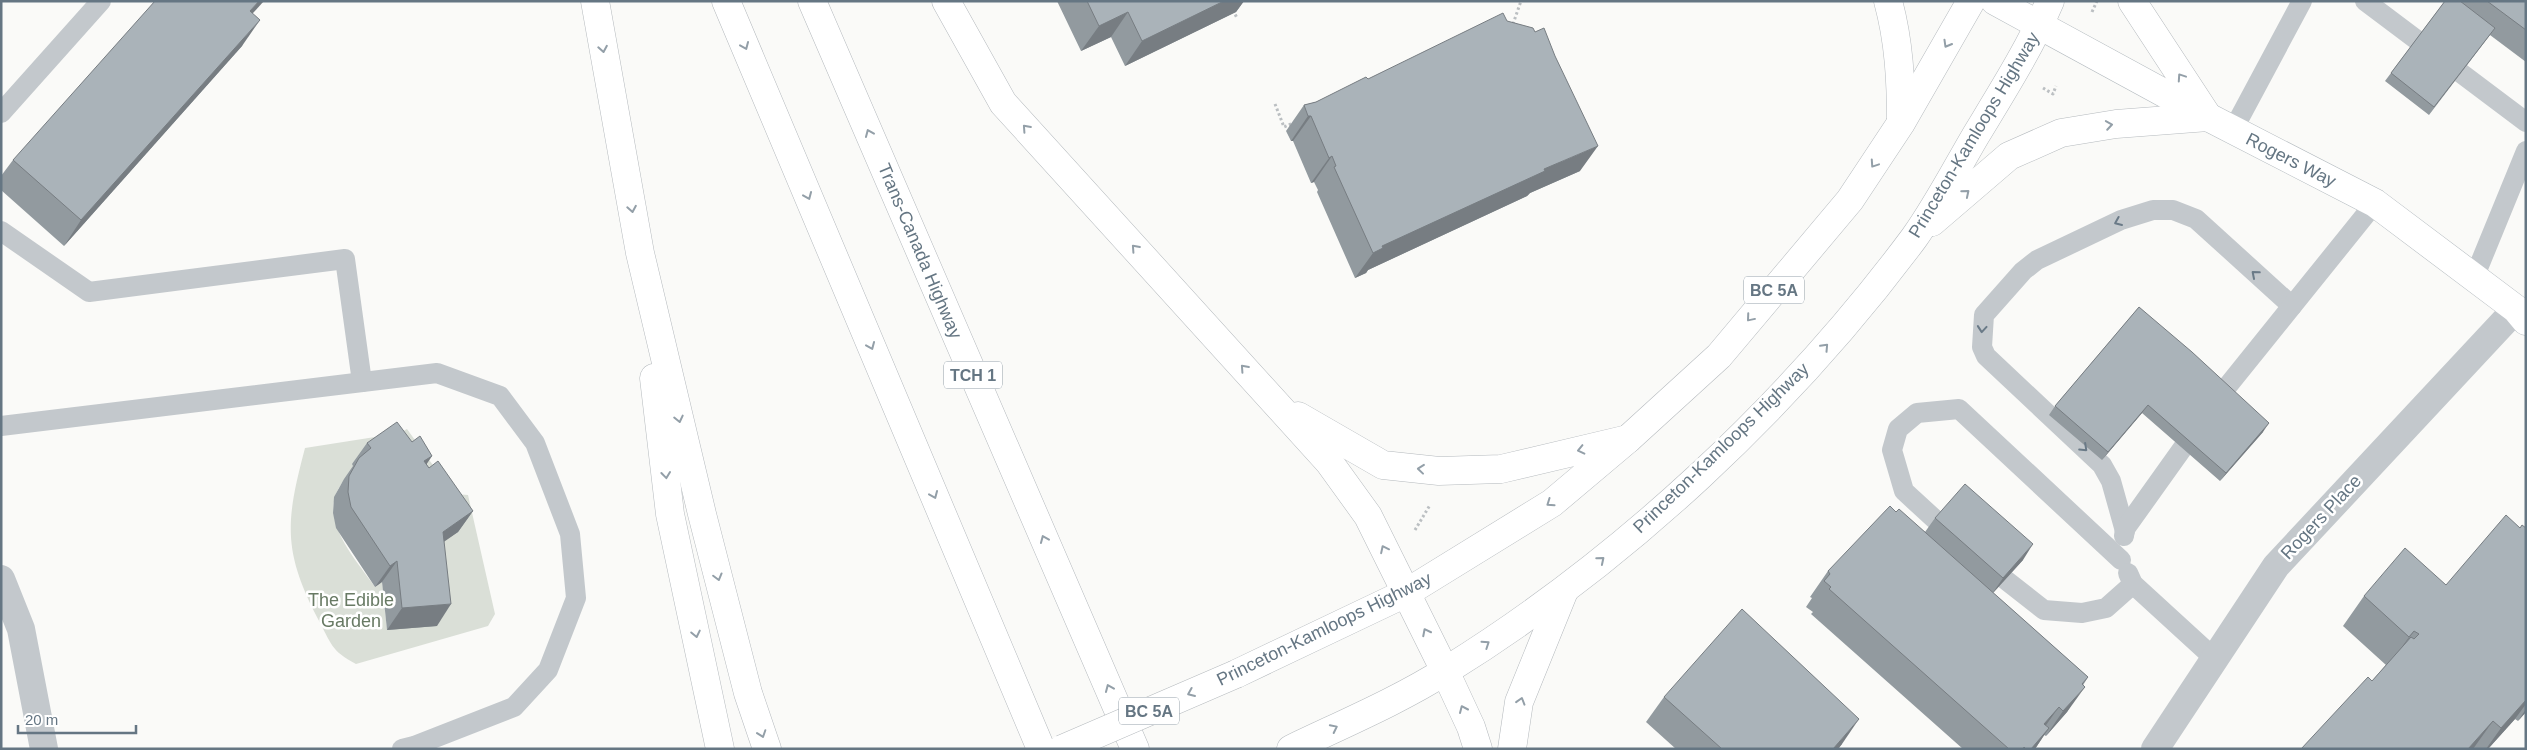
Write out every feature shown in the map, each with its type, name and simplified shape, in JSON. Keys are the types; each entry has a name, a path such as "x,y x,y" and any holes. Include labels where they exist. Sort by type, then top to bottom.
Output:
{"main road":[{"path":"595,1 640,253 702,514 748,693 767,749"},
{"path":"726,1 1041,749"},
{"name":"Trans-Canada Highway","path":"812,1 1135,749"},
{"path":"946,1 1003,103 1329,462 1368,516 1446,671 1468,719 1478,749"},
{"path":"1888,1 1894,22 1901,74 1901,124"},
{"name":"Princeton-Kamloops Highway","path":"1062,749 1236,674 1406,593 1552,503 1628,439 1719,356 1850,200 1901,124 1971,1"},
{"name":"Rogers Way","path":"1995,1 2208,117 2375,203 2521,315"},
{"name":"Princeton-Kamloops Highway","path":"1290,749 1389,702 1446,671 1564,591 1672,500 1768,408 1841,330 1916,236 2039,26 2050,1"},
{"path":"1916,236 2010,156 2061,133 2116,124 2208,117 2132,1"},
{"path":"640,253 670,514 720,749"},
{"path":"1277,404 1383,465 1430,470 1501,469 1628,439"},
{"path":"1512,749 1519,702 1564,591"}],"street":[{"name":"Rogers Place","path":"2155,749 2276,566 2521,315"},
{"path":"1,579 21,629 44,749"}],"lane":[{"path":"1,113 101,1"},
{"path":"2233,130 2302,1"},
{"path":"2365,1 2526,122"},
{"path":"2474,278 2526,151"},
{"path":"2125,531 2222,392 2375,203"},
{"path":"2121,560 2125,531 2112,481 2102,465 1986,356 1982,347 1984,315 2023,271 2037,260 2121,220 2153,210 2173,210 2196,219 2292,306"},
{"path":"1,231 89,292 345,259 362,382"},
{"path":"1,426 437,373 500,396 535,443 570,534 576,598 548,670 514,707 402,749"},
{"path":"2133,584 2106,608 2082,613 2044,610 1935,522 1904,491 1892,450 1898,429 1917,413 1959,409 2121,560 2133,584 2214,658"}],"path":[{"path":"1512,29 1520,1"},
{"path":"2092,12 2097,1"},
{"path":"1232,7 1237,18"},
{"path":"2038,86 2053,94 2056,86"},
{"path":"1275,104 1284,127 1302,119"},
{"path":"1411,537 1431,502"}],"green space":[{"name":"The Edible Garden","path":"407,429 445,482 444,493 468,495 495,614 488,626 356,664 341,655 332,646 306,595 293,554 291,516 305,448 375,437 380,443","holes":["352,464 458,531 428,553 387,629 382,582 375,587 345,543 337,528 334,513 335,498 342,483 356,469"]}],"building":[{"path":"155,1 259,1 250,11 260,20 81,220 13,160"},
{"path":"1087,1 1224,1 1142,41 1128,12 1099,26"},
{"path":"2445,1 2460,1 2495,28 2434,107 2391,73"},
{"path":"2487,1 2526,1 2526,30"},
{"path":"1503,13 1507,21 1533,28 1535,32 1544,28 1555,56 1598,146 1544,169 1545,171 1382,246 1383,248 1373,253 1334,167 1336,166 1332,156 1329,158 1311,116 1308,116 1304,105 1316,102 1366,77 1368,79"},
{"path":"2139,307 2192,352 2269,423 2226,473 2148,405 2108,452 2055,406"},
{"path":"397,422 412,442 420,436 432,456 424,461 429,468 438,461 473,511 443,532 451,604 402,608 397,561 390,566 351,507 348,492 349,476 359,458 371,448 367,443"},
{"path":"1965,484 2033,544 2003,578 1935,518"},
{"path":"1890,506 1896,512 1899,509 2088,677 2082,684 2085,687 2063,711 2059,707 2044,724 2049,728 2031,749 2024,747 2023,749 2009,749 1829,589 1831,587 1824,581 1830,574 1828,571"},
{"path":"2506,515 2520,528 2522,525 2526,528 2526,700 2501,728 2493,721 2468,749 2301,749 2368,677 2372,681 2411,637 2414,639 2419,634 2414,631 2409,637 2364,596 2405,548 2446,585"},
{"path":"1742,609 1859,719 1833,749 1722,749 1664,697"}]}
